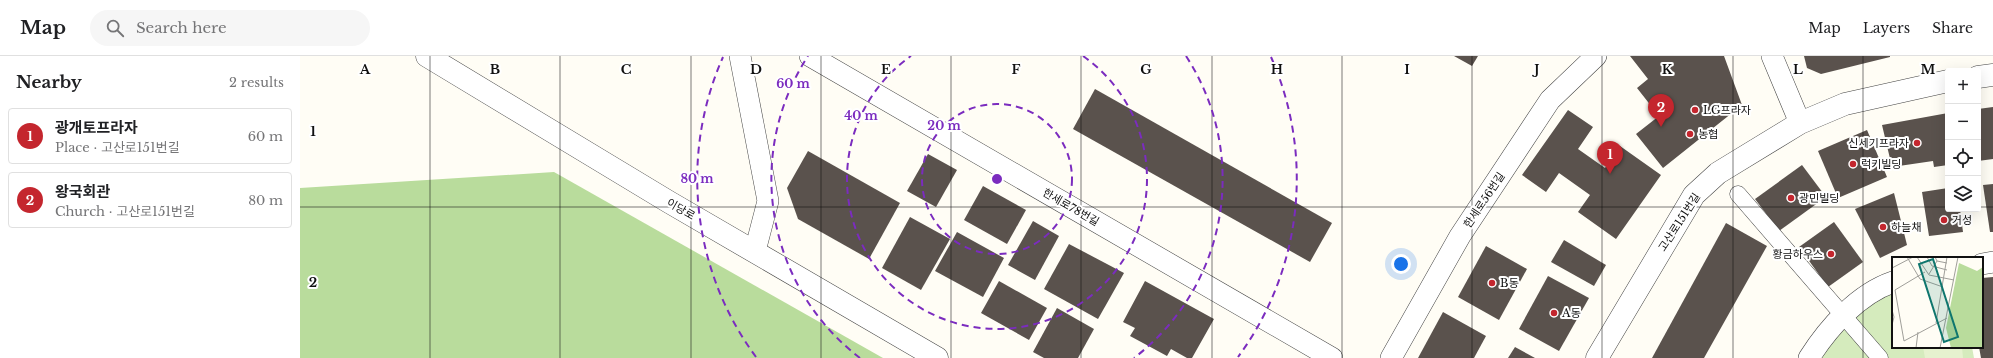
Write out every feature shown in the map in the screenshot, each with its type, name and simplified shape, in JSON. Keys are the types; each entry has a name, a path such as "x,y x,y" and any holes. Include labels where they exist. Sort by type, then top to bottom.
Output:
{"street":[{"name":"이당로","path":"427,56 669,202 937,358"},
{"path":"740,56 768,200 755,251"},
{"name":"한세로78번길","path":"810,56 1332,358"},
{"name":"한세로56번길","path":"1391,358 1460,236 1550,100 1596,56"},
{"path":"1772,56 1800,123"},
{"path":"1981,76 1993,74"},
{"name":"고산로151번길","path":"1597,358 1694,195 1718,173 1800,123 1845,104 1945,82"},
{"path":"1738,194 1880,358"},
{"path":"1983,264 1993,262"},
{"path":"1809,358 1828,330 1862,299 1877,289 1892,282"}],"green space":[{"path":"554,172 883,358 300,358 300,188"},
{"path":"1892,291 1892,348 1972,348 1974,358 1818,358 1860,311"},
{"path":"1923,348 1962,348 1963,358 1925,358"}],"building":[{"path":"1454,56 1478,56 1472,66"},
{"name":"LG프라자","path":"1630,56 1724,56 1742,105 1663,168 1636,134 1659,116 1637,88 1648,79"},
{"path":"1804,56 1890,57 1821,74 1807,68"},
{"path":"1095,89 1332,223 1310,262 1073,129"},
{"path":"1993,107 1993,159 1981,161 1981,140 1981,109"},
{"path":"1568,110 1593,127 1578,149 1605,168 1620,146 1661,175 1616,239 1578,212 1590,195 1559,173 1546,192 1522,175"},
{"name":"신세기프라자","path":"1945,114 1945,165 1934,167 1933,161 1892,167 1882,125"},
{"name":"럭키빌딩","path":"1867,130 1887,177 1838,198 1818,151"},
{"path":"808,151 900,203 869,259 798,219 787,188"},
{"path":"928,154 957,170 936,207 907,191"},
{"name":"광민빌딩","path":"1802,165 1826,197 1779,231 1755,199"},
{"path":"1993,184 1993,232 1990,232 1983,185"},
{"path":"983,186 1026,210 1007,244 964,220"},
{"name":"거성","path":"1945,188 1945,212 1960,212 1963,232 1929,236 1922,192"},
{"name":"하늘채","path":"1894,193 1907,245 1880,258 1855,209"},
{"path":"910,217 950,239 921,290 882,268"},
{"path":"1033,221 1059,236 1035,280 1008,265"},
{"name":"황금하우스","path":"1834,222 1863,262 1828,287 1799,247"},
{"path":"1726,223 1767,246 1704,358 1652,358"},
{"path":"957,232 1004,258 983,297 935,271"},
{"path":"1564,240 1606,265 1594,286 1551,262"},
{"path":"1069,244 1124,273 1098,319 1044,289"},
{"name":"B동","path":"1486,246 1527,269 1499,320 1458,297"},
{"name":"A동","path":"1548,276 1589,298 1559,351 1519,329"},
{"path":"1993,277 1993,358 1981,358 1979,348 1983,348 1983,278"},
{"path":"999,281 1047,308 1029,340 981,313"},
{"path":"1145,281 1214,319 1192,358 1187,358 1171,349 1167,356 1130,336 1135,328 1123,322"},
{"path":"1057,308 1094,329 1078,358 1044,358 1033,352"},
{"path":"1443,312 1486,336 1474,358 1418,358"},
{"path":"1515,347 1535,358 1508,358"}],"place":[{"name":"LG프라자","path":"1695,110"},
{"name":"왕국회관","path":"1661,127"},
{"name":"농협","path":"1690,134"},
{"name":"신세기프라자","path":"1917,143"},
{"name":"럭키빌딩","path":"1853,164"},
{"name":"광개토프라자","path":"1610,174"},
{"name":"광민빌딩","path":"1791,198"},
{"name":"거성","path":"1944,220"},
{"name":"하늘채","path":"1883,227"},
{"name":"황금하우스","path":"1831,254"},
{"name":"B동","path":"1492,283"},
{"name":"A동","path":"1554,313"}]}
